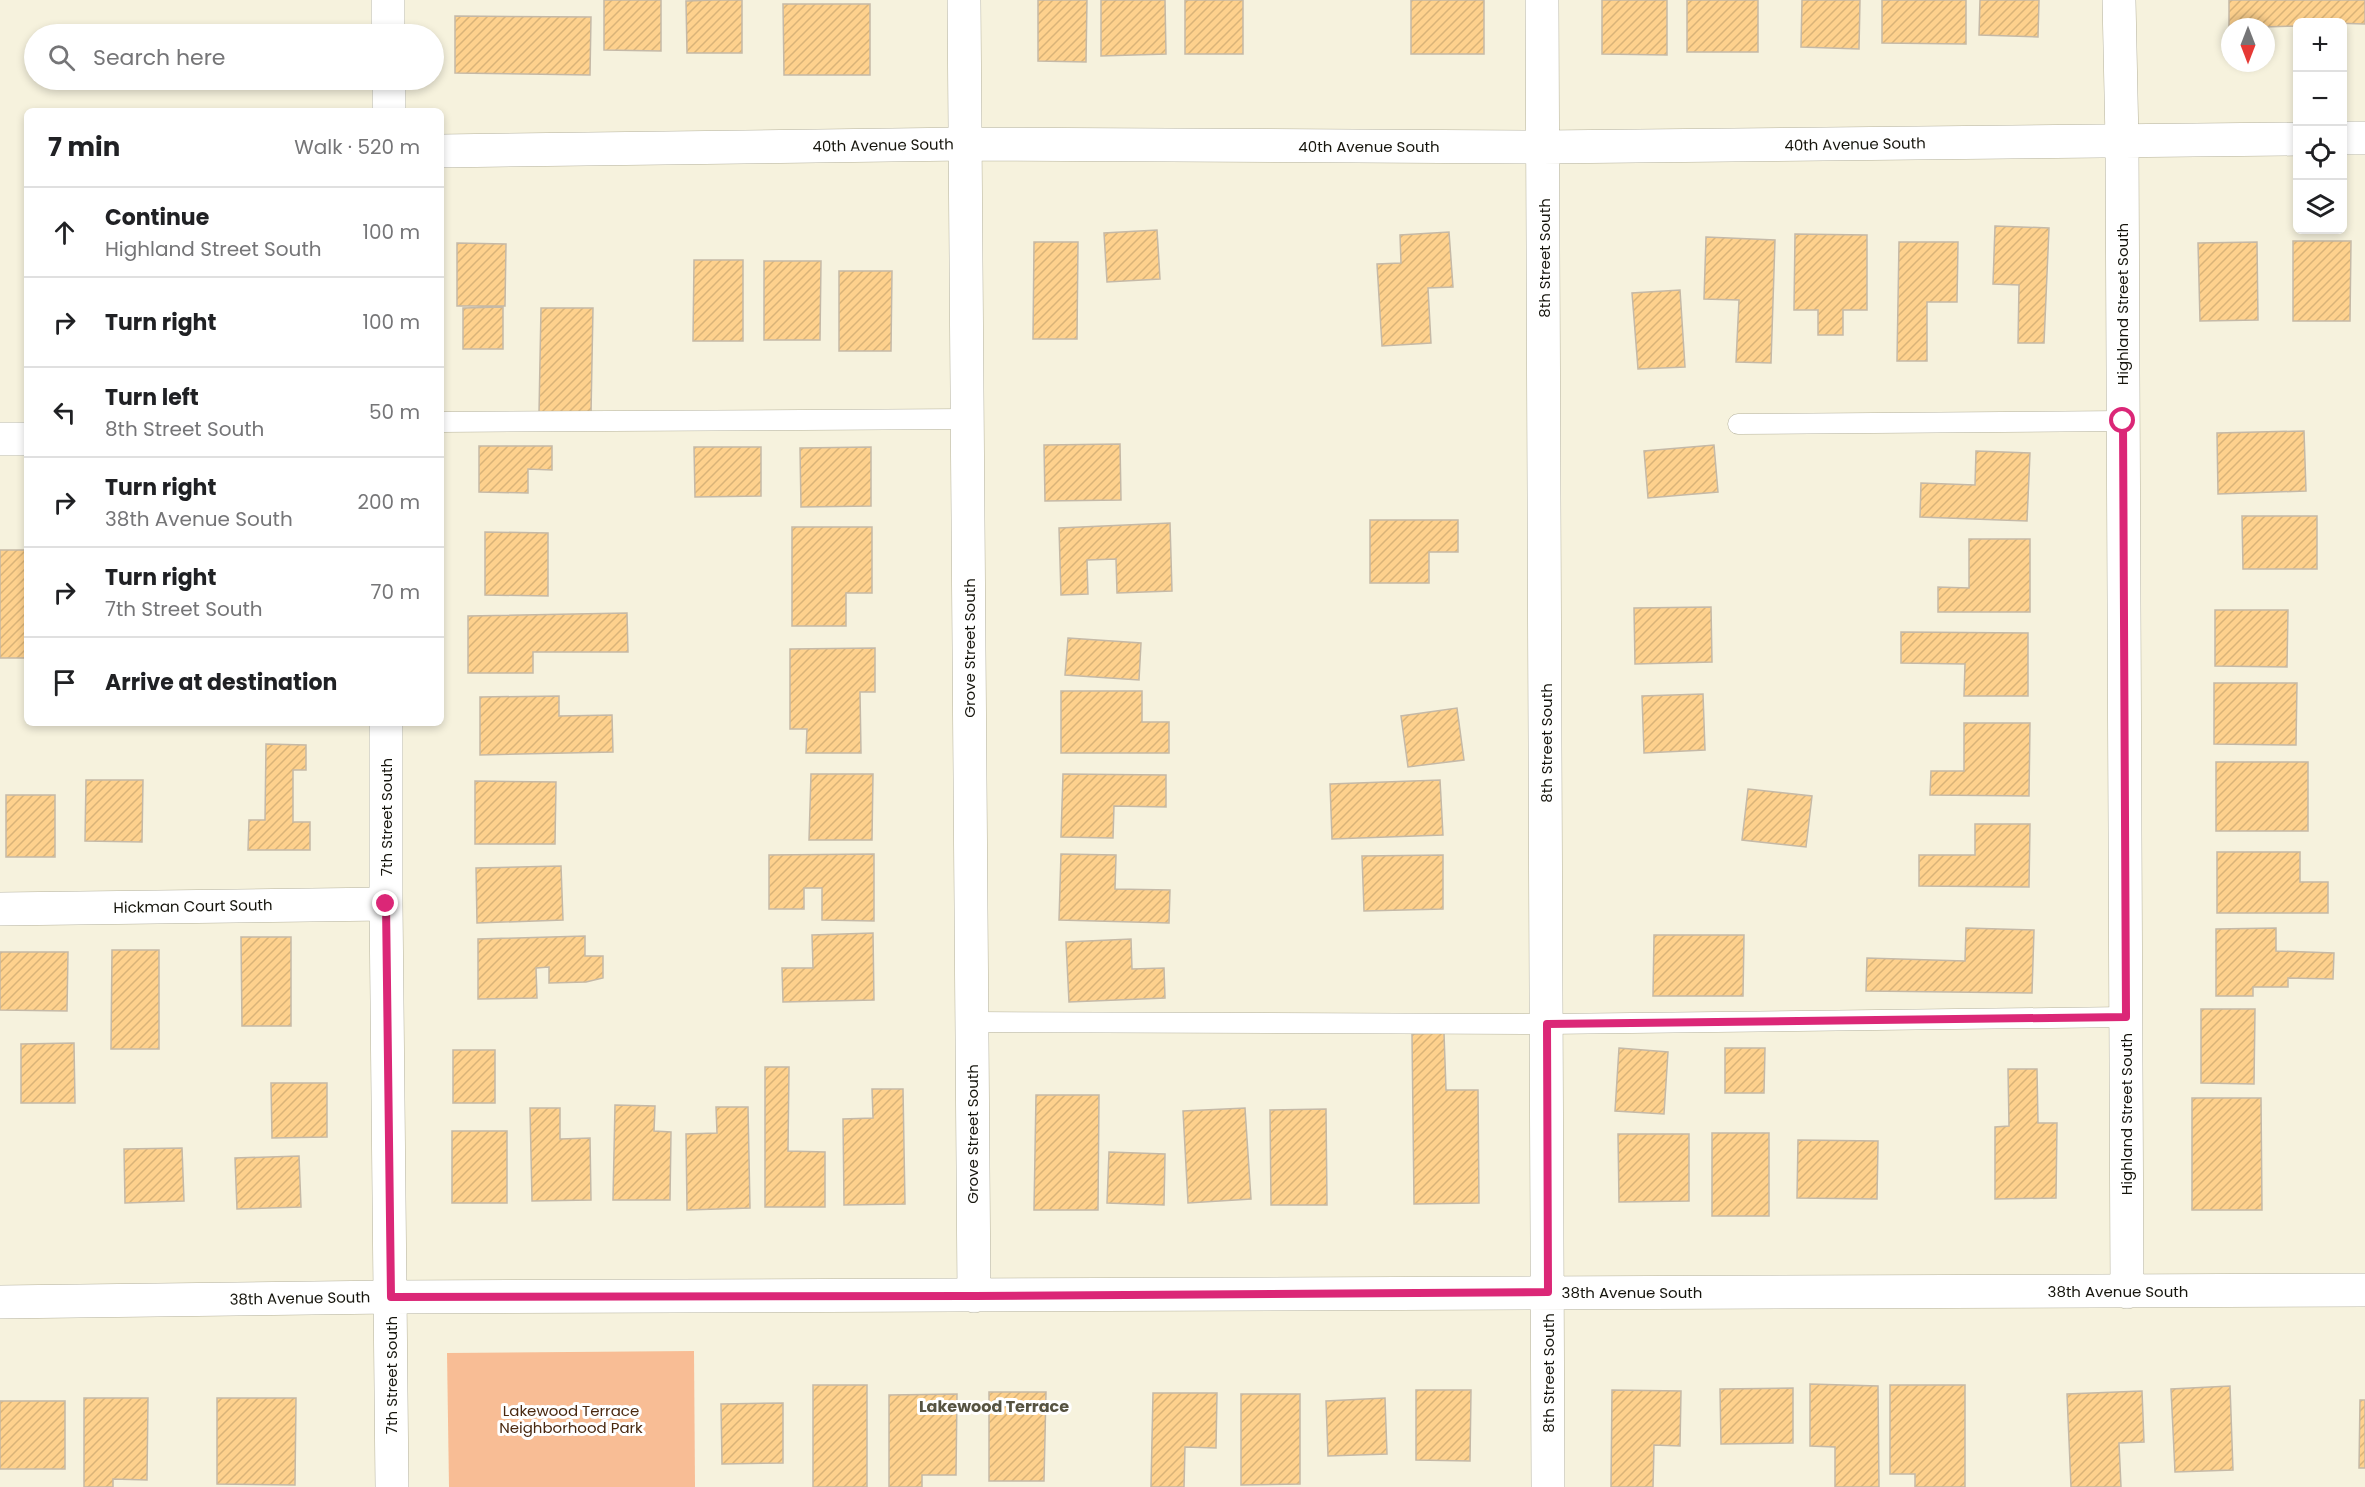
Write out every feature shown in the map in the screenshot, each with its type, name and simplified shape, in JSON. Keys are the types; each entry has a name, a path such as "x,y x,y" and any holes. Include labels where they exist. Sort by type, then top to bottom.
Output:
{"street":[{"path":"388,0 388,24"},
{"name":"Grove Street South","path":"964,0 974,1296"},
{"name":"8th Street South","path":"1542,0 1548,1487"},
{"name":"Highland Street South","path":"2119,0 2122,141 2127,1292"},
{"path":"389,90 389,108"},
{"path":"2347,138 2365,138"},
{"name":"40th Avenue South","path":"444,151 965,144 1543,147 2293,139"},
{"path":"0,439 24,439"},
{"name":"7th Street South","path":"386,726 392,1487"},
{"name":"Hickman Court South","path":"0,909 386,904"},
{"name":"38th Avenue South","path":"0,1302 391,1297 2365,1290"}],"lane":[{"path":"444,422 967,419"},
{"path":"1738,424 2123,421"},
{"path":"972,1022 1547,1024 2126,1017"}],"green space":[{"name":"Lakewood Terrace Neighborhood Park","path":"694,1351 695,1487 449,1487 447,1353"}],"building":[{"path":"604,0 661,0 661,51 604,50"},
{"path":"742,0 742,53 687,53 686,1"},
{"path":"1038,0 1087,0 1086,62 1038,61"},
{"path":"1101,0 1165,0 1166,54 1101,56"},
{"path":"1185,0 1243,0 1243,54 1185,54"},
{"path":"1411,0 1484,0 1484,54 1411,54"},
{"path":"1602,0 1667,0 1667,55 1602,54"},
{"path":"1687,0 1758,0 1758,52 1687,52"},
{"path":"1802,0 1860,0 1859,49 1801,47"},
{"path":"1882,0 1966,0 1966,44 1882,43"},
{"path":"1980,0 2039,0 2038,37 1979,35"},
{"path":"2229,0 2365,0 2365,24 2347,23 2347,18 2293,18 2293,26 2275,27 2275,18 2229,18"},
{"path":"783,4 870,4 870,75 784,75"},
{"path":"455,16 591,17 590,75 455,73"},
{"path":"1995,226 2049,228 2044,343 2018,343 2019,285 1993,284"},
{"path":"1157,230 1160,279 1107,282 1104,233"},
{"path":"1449,232 1453,287 1428,288 1431,343 1382,346 1377,264 1401,263 1400,235"},
{"path":"1795,234 1867,235 1867,310 1843,310 1843,335 1818,335 1818,310 1794,310"},
{"path":"1706,237 1775,240 1771,363 1736,362 1739,300 1704,299"},
{"path":"2293,241 2351,241 2350,321 2293,321"},
{"path":"1034,242 1078,242 1077,339 1033,339"},
{"path":"1899,242 1958,242 1957,302 1927,302 1927,361 1897,361"},
{"path":"2257,242 2258,320 2200,321 2198,243"},
{"path":"457,243 506,244 505,306 457,306"},
{"path":"694,260 743,260 743,341 693,341"},
{"path":"764,261 821,261 820,340 764,340"},
{"path":"839,271 892,271 891,351 839,351"},
{"path":"1680,290 1685,367 1638,369 1632,293"},
{"path":"503,307 503,349 463,349 463,308"},
{"path":"541,308 593,308 591,414 539,413"},
{"path":"2304,431 2306,491 2218,494 2217,433"},
{"path":"1120,444 1121,500 1045,501 1044,445"},
{"path":"1714,445 1718,492 1648,498 1644,451"},
{"path":"479,446 552,446 552,470 528,469 528,493 479,492"},
{"path":"694,447 761,447 761,496 695,497"},
{"path":"871,447 871,506 801,507 800,448"},
{"path":"1976,451 2030,453 2027,521 1920,517 1921,483 1975,485"},
{"path":"2242,516 2317,516 2317,569 2243,569"},
{"path":"1370,520 1458,520 1458,552 1429,552 1429,583 1370,583"},
{"path":"1170,523 1172,591 1117,593 1116,559 1087,560 1088,594 1061,595 1059,528"},
{"path":"792,527 872,527 872,593 846,593 846,626 792,626"},
{"path":"485,532 548,533 548,596 485,595"},
{"path":"1969,539 2030,539 2030,612 1938,612 1938,587 1969,588"},
{"path":"0,550 24,550 24,658 0,658"},
{"path":"1711,607 1712,662 1635,664 1634,608"},
{"path":"2215,610 2288,610 2287,667 2215,666"},
{"path":"627,613 628,652 533,652 533,673 468,673 468,616"},
{"path":"1901,632 2028,633 2028,696 1964,696 1965,664 1901,663"},
{"path":"1068,638 1141,643 1139,680 1065,675"},
{"path":"875,648 875,692 860,692 861,753 806,753 807,729 790,729 790,649"},
{"path":"2214,683 2297,683 2296,745 2214,744"},
{"path":"1061,691 1142,691 1142,722 1169,722 1169,753 1061,753"},
{"path":"1703,694 1705,750 1644,753 1642,696"},
{"path":"559,696 559,716 612,715 613,752 480,755 480,697"},
{"path":"1457,708 1464,760 1408,767 1401,716"},
{"path":"1964,723 2030,723 2029,796 1930,795 1931,771 1964,771"},
{"path":"266,744 306,745 306,770 293,770 293,822 310,822 310,850 248,850 249,820 265,820"},
{"path":"2216,762 2308,762 2308,831 2216,831"},
{"path":"811,774 873,774 872,840 809,840"},
{"path":"1063,774 1166,775 1166,807 1114,806 1113,838 1061,837"},
{"path":"86,780 143,780 142,842 85,841"},
{"path":"1440,780 1443,835 1332,839 1330,784"},
{"path":"475,781 556,782 555,844 475,844"},
{"path":"1748,789 1812,796 1806,847 1742,840"},
{"path":"6,795 55,795 55,857 6,857"},
{"path":"1975,824 2030,824 2029,887 1919,886 1919,855 1975,855"},
{"path":"2217,852 2300,852 2300,882 2328,882 2328,913 2217,913"},
{"path":"874,854 874,921 822,920 822,888 804,888 804,909 769,909 769,855"},
{"path":"1061,854 1116,855 1115,889 1170,890 1169,923 1059,920"},
{"path":"1443,855 1443,909 1364,911 1362,856"},
{"path":"561,866 563,920 477,923 476,868"},
{"path":"1966,928 2034,930 2032,993 1866,991 1867,958 1965,961"},
{"path":"2276,928 2276,951 2334,953 2333,979 2288,978 2288,987 2253,987 2253,996 2216,996 2216,929"},
{"path":"873,933 874,1000 783,1002 782,968 813,968 812,935"},
{"path":"1654,935 1744,935 1743,996 1653,996"},
{"path":"585,936 585,956 603,956 603,978 586,982 549,983 549,967 536,968 537,998 478,999 478,939"},
{"path":"241,937 291,937 291,1026 242,1026"},
{"path":"1131,939 1132,969 1164,968 1165,998 1069,1002 1066,942"},
{"path":"112,950 159,950 159,1049 111,1049"},
{"path":"0,952 68,952 67,1011 0,1010"},
{"path":"2201,1009 2255,1009 2254,1084 2201,1083"},
{"path":"1444,1033 1446,1090 1478,1090 1479,1203 1414,1204 1412,1034"},
{"path":"74,1043 75,1103 21,1103 21,1044"},
{"path":"1619,1048 1668,1052 1664,1114 1615,1111"},
{"path":"1725,1048 1765,1048 1764,1093 1725,1093"},
{"path":"453,1050 495,1050 495,1103 453,1103"},
{"path":"765,1067 789,1067 788,1151 825,1152 825,1207 765,1207"},
{"path":"2008,1069 2037,1069 2038,1123 2057,1123 2056,1198 1995,1199 1995,1127 2009,1126"},
{"path":"271,1083 327,1083 327,1137 272,1138"},
{"path":"872,1089 903,1089 905,1204 844,1205 843,1119 873,1118"},
{"path":"1036,1095 1099,1095 1098,1210 1034,1210"},
{"path":"2192,1098 2261,1098 2262,1210 2192,1210"},
{"path":"615,1105 655,1106 654,1131 671,1132 670,1200 613,1200"},
{"path":"716,1107 748,1107 750,1208 687,1210 686,1134 717,1133"},
{"path":"530,1108 560,1108 560,1139 590,1138 591,1200 532,1201"},
{"path":"1245,1108 1251,1199 1188,1203 1183,1111"},
{"path":"1326,1109 1327,1205 1271,1205 1270,1110"},
{"path":"452,1131 507,1131 507,1203 452,1203"},
{"path":"1712,1133 1769,1133 1769,1216 1712,1216"},
{"path":"1618,1134 1689,1134 1689,1201 1619,1202"},
{"path":"1798,1140 1878,1141 1877,1199 1797,1198"},
{"path":"182,1148 184,1201 125,1203 124,1149"},
{"path":"1109,1152 1165,1154 1164,1205 1107,1203"},
{"path":"299,1156 301,1207 237,1209 235,1158"},
{"path":"1810,1384 1878,1386 1879,1487 1835,1487 1835,1447 1810,1446"},
{"path":"813,1385 867,1385 867,1487 813,1487"},
{"path":"1890,1385 1965,1385 1965,1487 1915,1487 1915,1474 1890,1474"},
{"path":"2230,1386 2233,1470 2175,1472 2171,1389"},
{"path":"1793,1388 1793,1443 1721,1444 1720,1389"},
{"path":"1416,1390 1471,1390 1470,1461 1416,1460"},
{"path":"1612,1390 1681,1391 1680,1446 1654,1445 1653,1487 1611,1487"},
{"path":"2142,1391 2144,1442 2119,1443 2121,1487 2071,1487 2067,1394"},
{"path":"989,1392 1046,1392 1044,1481 989,1481"},
{"path":"1153,1393 1217,1393 1216,1448 1185,1447 1184,1487 1151,1487"},
{"path":"957,1394 956,1475 922,1475 922,1487 889,1487 889,1395"},
{"path":"1241,1394 1300,1394 1300,1484 1241,1485"},
{"path":"84,1398 148,1398 147,1480 113,1479 113,1487 84,1487"},
{"path":"217,1398 296,1398 295,1485 217,1484"},
{"path":"1385,1398 1387,1454 1328,1456 1326,1401"},
{"path":"2360,1400 2365,1400 2365,1468 2359,1468"},
{"path":"0,1401 65,1401 65,1469 0,1469"},
{"path":"783,1403 783,1463 722,1464 721,1404"}],"district":[{"name":"Lakewood Terrace","path":"994,1406"}],"route":[{"path":"386,904 391,1297 1548,1292 1547,1024 2126,1017 2123,421"}]}
